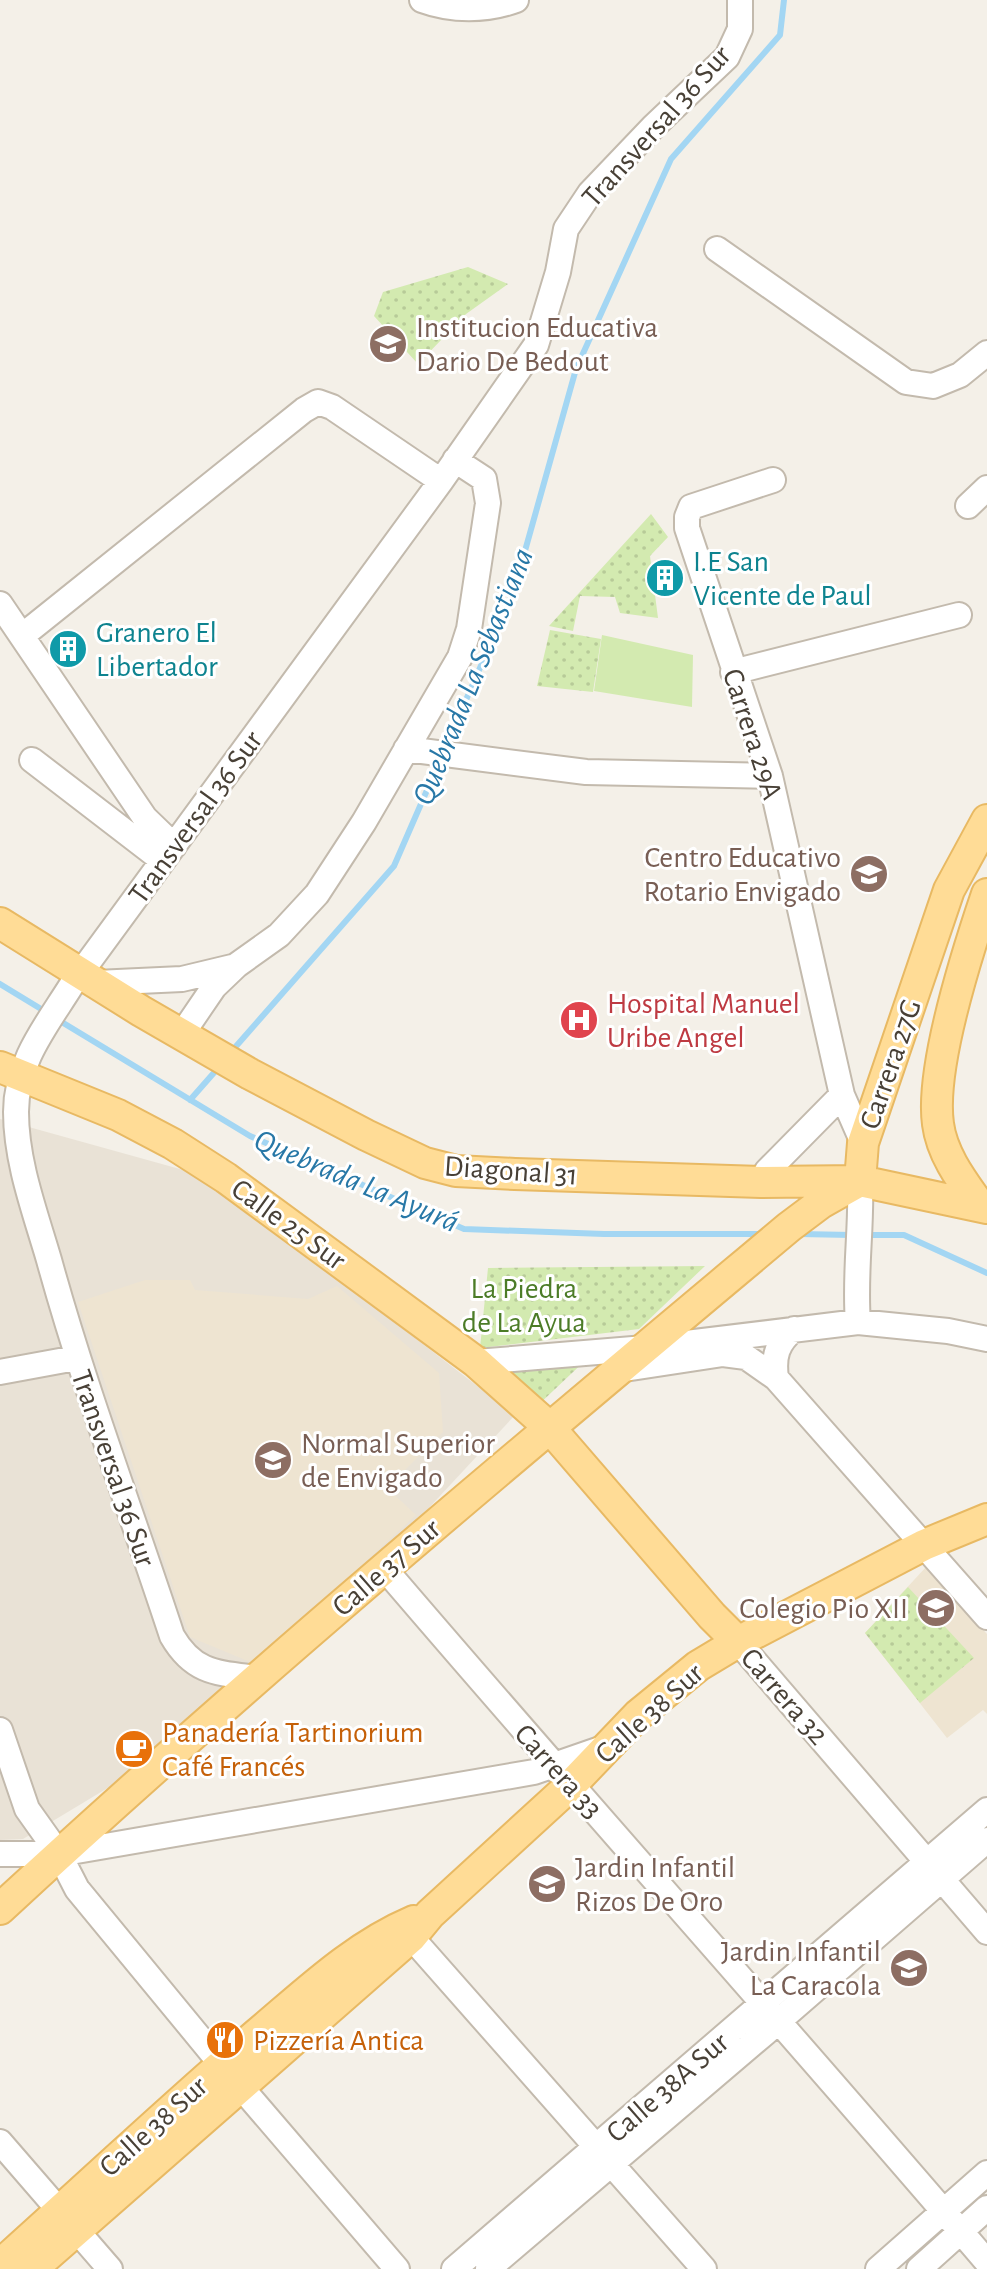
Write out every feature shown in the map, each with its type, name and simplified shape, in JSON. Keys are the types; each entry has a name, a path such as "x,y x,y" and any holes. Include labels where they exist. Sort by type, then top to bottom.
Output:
{"main road":[{"name":"Carrera 27G","path":"860,1181 863,1143 949,890 987,820"},
{"name":"Carrera 27G","path":"984,1207 957,1173 945,1148 938,1125 938,1095 948,1035 987,894"},
{"name":"Diagonal 31","path":"0,923 195,1041 366,1135 425,1163 456,1171 761,1182 860,1181 984,1207"},
{"name":"Calle 25 Sur","path":"17,1063 173,1144 226,1178 476,1362 549,1427"},
{"name":"Calle 37 Sur","path":"0,1909 258,1678 549,1427 789,1227 821,1203 860,1181"},
{"name":"Carrera 32","path":"549,1427 738,1642"},
{"name":"Calle 38 Sur","path":"0,2265 69,2220 231,2076 346,1958 386,1934 421,1925 562,1776 608,1746 664,1692 698,1666 924,1545 987,1519"},
{"name":"Calle 38 Sur","path":"32,2269 69,2220"}],"street":[{"path":"422,0 474,9 516,0"},
{"name":"Transversal 36 Sur","path":"258,1678 205,1669 190,1661 172,1636 76,1358 20,1159 16,1111 17,1063 58,1006 89,978 168,853 441,481 536,345 558,272 566,229 590,193 653,127 727,57 740,29 740,0"},
{"path":"717,249 906,382 933,386 960,375 987,353"},
{"path":"22,636 318,402 332,407 441,481"},
{"path":"195,1041 214,987 237,965 279,935 317,894 364,822 447,682 469,629 488,503 484,479 455,460"},
{"name":"Carrera 29A","path":"773,480 691,507 687,528 770,776 842,1095 863,1143"},
{"path":"968,506 987,488"},
{"path":"0,604 139,828"},
{"path":"733,672 959,615"},
{"path":"406,749 586,772 770,776"},
{"path":"32,760 139,828 168,853"},
{"path":"89,978 182,979 237,965"},
{"path":"761,1182 767,1171 842,1095"},
{"name":"Carrera 27G","path":"857,1312 860,1181"},
{"path":"476,1362 645,1348 794,1329 857,1312 987,1339"},
{"path":"776,1378 774,1360 777,1348 794,1329"},
{"path":"618,1370 723,1354 746,1357 776,1378 987,1617"},
{"path":"0,1372 76,1358"},
{"name":"Carrera 33","path":"384,1568 987,2262"},
{"name":"Carrera 32","path":"738,1642 987,1932"},
{"path":"0,1730 27,1809 59,1854 77,1889 231,2076 397,2269"},
{"path":"0,1854 59,1854 562,1776"},
{"name":"Calle 38A Sur","path":"454,2269 605,2155 772,2012 934,1870 987,1810"},
{"name":"Calle 38A Sur","path":"934,1870 987,1840"},
{"path":"421,1925 605,2155 704,2269"},
{"path":"0,2142 110,2269"},
{"name":"Calle 38A Sur","path":"488,2269 605,2155"},
{"path":"878,2269 987,2173"},
{"path":"919,2269 987,2208"}],"shaded area":[{"path":"0,1119 205,1176 515,1415 247,1704 23,1839 0,1840"},
{"name":"Normal Superior de Envigado","path":"145,1280 190,1280 195,1290 308,1299 337,1286 439,1373 443,1432 387,1488 416,1515 255,1664 190,1637 78,1302"},
{"path":"926,1567 987,1634 987,1714 983,1710 947,1738 865,1633"}],"green space":[{"path":"468,267 508,284 466,314 418,364 374,316 383,292"},
{"path":"651,514 668,537 650,556 658,618 620,613 615,597 580,596 573,631 549,626"},
{"path":"550,630 601,639 593,692 537,686"},
{"path":"602,635 693,655 692,707 594,691"},
{"name":"La Piedra de La Ayua","path":"705,1266 639,1329 480,1348 488,1268"},
{"path":"591,1355 535,1408 494,1363"},
{"path":"908,1587 974,1658 920,1703 865,1633"}],"waterway":[{"name":"Quebrada La Sebastiana","path":"445,748 514,590 576,369 671,159 780,35 784,0"},
{"name":"Quebrada La Sebastiana","path":"231,1052 394,866 441,758"},
{"name":"Quebrada La Ayurá","path":"0,984 46,1012"},
{"name":"Quebrada La Ayurá","path":"55,1018 250,1136 464,1229 604,1234 764,1234"},
{"name":"Quebrada La Sebastiana","path":"190,1100 219,1067"},
{"name":"Quebrada La Ayurá","path":"799,1234 852,1235"},
{"name":"Quebrada La Ayurá","path":"867,1235 904,1235 987,1273"}],"place":[{"name":"Institucion Educativa Dario De Bedout","path":"388,344"},
{"name":"I.E San Vicente de Paul","path":"665,578"},
{"name":"Granero El Libertador","path":"68,649"},
{"name":"Centro Educativo Rotario Envigado","path":"869,874"},
{"name":"Hospital Manuel Uribe Angel","path":"579,1020"},
{"name":"Normal Superior de Envigado","path":"273,1460"},
{"name":"Colegio Pio XII","path":"936,1608"},
{"name":"Panadería Tartinorium Café Francés","path":"134,1749"},
{"name":"Jardin Infantil Rizos De Oro","path":"547,1884"},
{"name":"Jardin Infantil La Caracola","path":"909,1968"},
{"name":"Pizzería Antica","path":"225,2040"}]}
